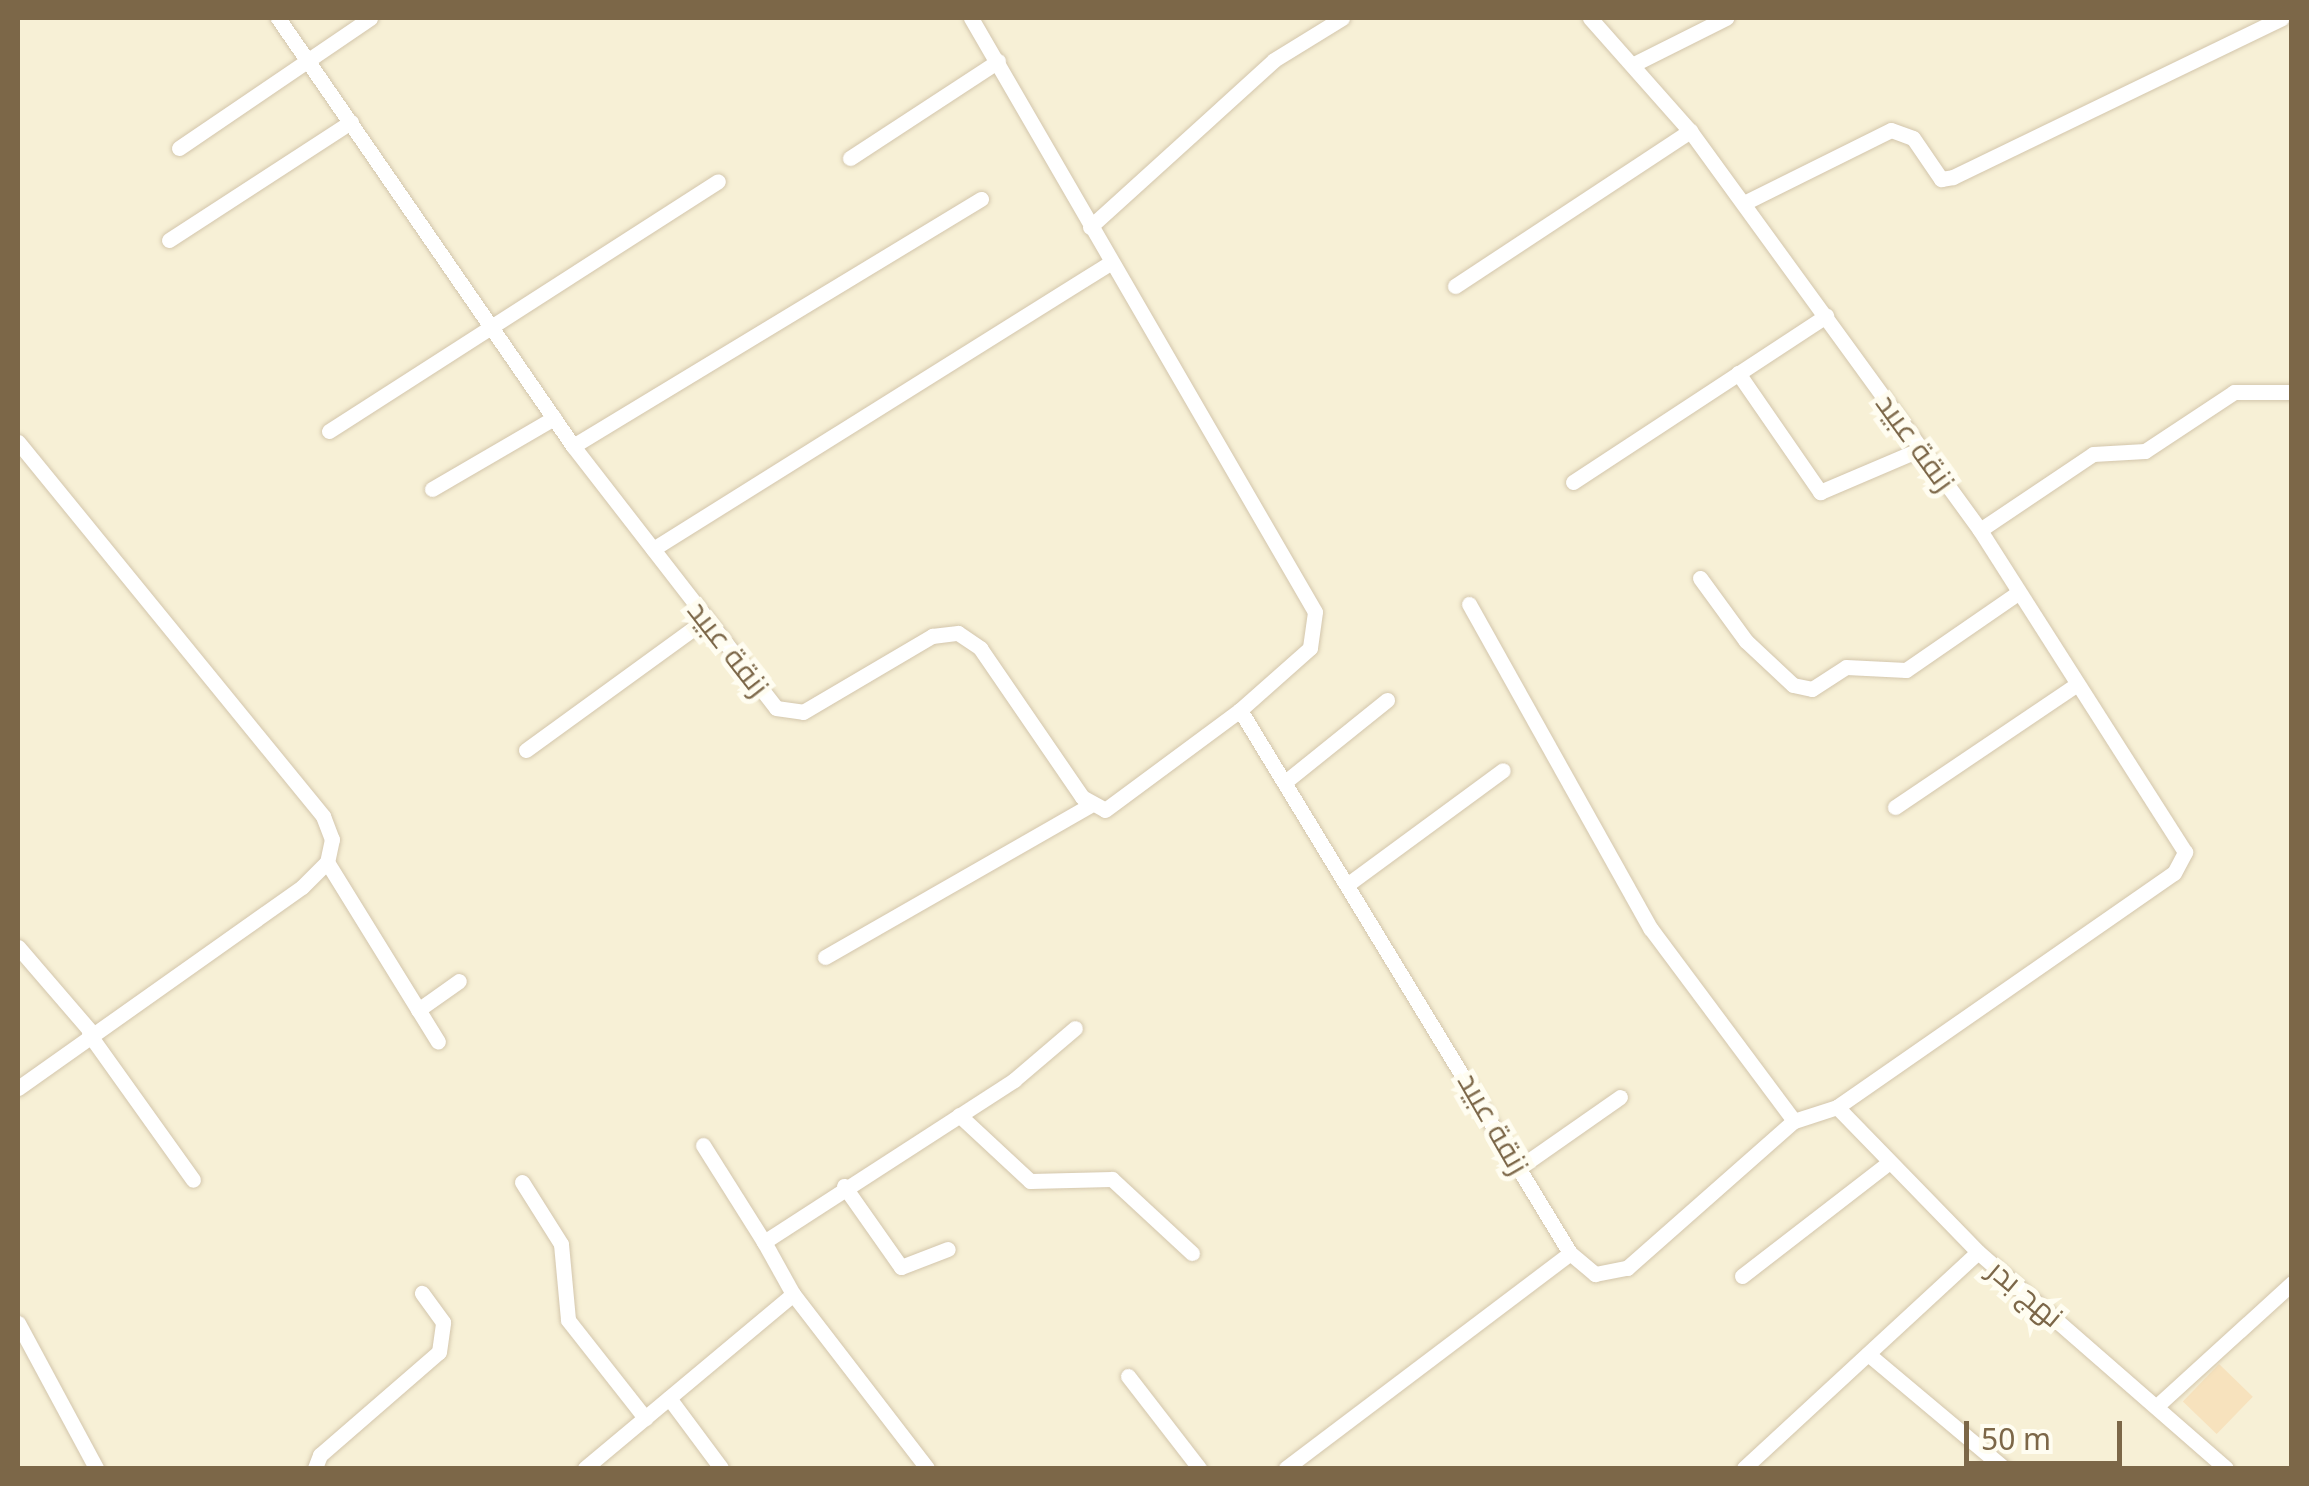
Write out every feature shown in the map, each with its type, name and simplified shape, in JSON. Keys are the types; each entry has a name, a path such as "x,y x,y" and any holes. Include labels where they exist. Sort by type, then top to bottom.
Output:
{"street":[{"name":"زنقة عبيد","path":"278,18 573,446 758,690 788,713 932,636 968,637 1089,806"},
{"path":"179,148 306,57 370,18"},
{"path":"826,957 1089,806 1126,802 1310,648 1314,612 972,18"},
{"path":"1090,227 1274,60 1342,18"},
{"name":"زنقة عبيد","path":"1240,710 1570,1253 1595,1274 1627,1268 1794,1120 1837,1106 2184,862 2182,843 2076,686 1980,530 1690,131 1636,63 1590,18"},
{"path":"1636,63 1726,18"},
{"path":"1744,203 1891,130 1913,138 1947,180 2282,18"},
{"path":"850,158 998,61"},
{"path":"169,240 351,122"},
{"path":"1456,286 1690,131"},
{"path":"330,431 489,324 718,181"},
{"path":"573,446 981,199"},
{"path":"653,549 1110,262"},
{"path":"1573,482 1826,316"},
{"path":"1738,374 1820,492 1922,449"},
{"path":"1980,530 2093,454 2144,451 2234,392 2292,392"},
{"path":"432,489 554,418"},
{"path":"18,442 323,816 332,839 327,862 18,1088"},
{"path":"1700,578 1746,641 1792,685 1812,688 1846,667 1906,670 2019,592"},
{"path":"1469,604 1651,929 1794,1120"},
{"path":"526,750 706,620"},
{"path":"1895,806 2076,686"},
{"path":"1285,782 1387,700"},
{"path":"1348,884 1503,770"},
{"path":"327,862 438,1042"},
{"path":"18,947 90,1033 193,1180"},
{"path":"418,1010 459,981"},
{"path":"764,1242 844,1186 959,1115 1076,1028"},
{"path":"1520,1167 1620,1097"},
{"name":"نهج بدر","path":"1837,1106 1888,1164 1978,1252 2159,1404 2226,1468"},
{"path":"959,1115 1030,1182 1112,1179 1192,1253"},
{"path":"702,1145 792,1294 927,1468"},
{"path":"1742,1276 1888,1164"},
{"path":"522,1182 561,1244 568,1320 645,1418"},
{"path":"844,1186 902,1266 948,1248"},
{"path":"1744,1468 1978,1252"},
{"path":"1286,1468 1570,1253"},
{"path":"2159,1404 2292,1283"},
{"path":"316,1468 320,1455 439,1352 442,1322 422,1293"},
{"path":"585,1468 792,1294"},
{"path":"18,1323 96,1468"},
{"path":"1868,1354 2004,1468"},
{"path":"1128,1376 1199,1468"},
{"path":"670,1398 721,1468"}],"shaded area":[{"path":"18,18 2291,18 2291,1468 18,1468"}],"building":[{"path":"2219,1364 2253,1397 2217,1434 2183,1401"}]}
